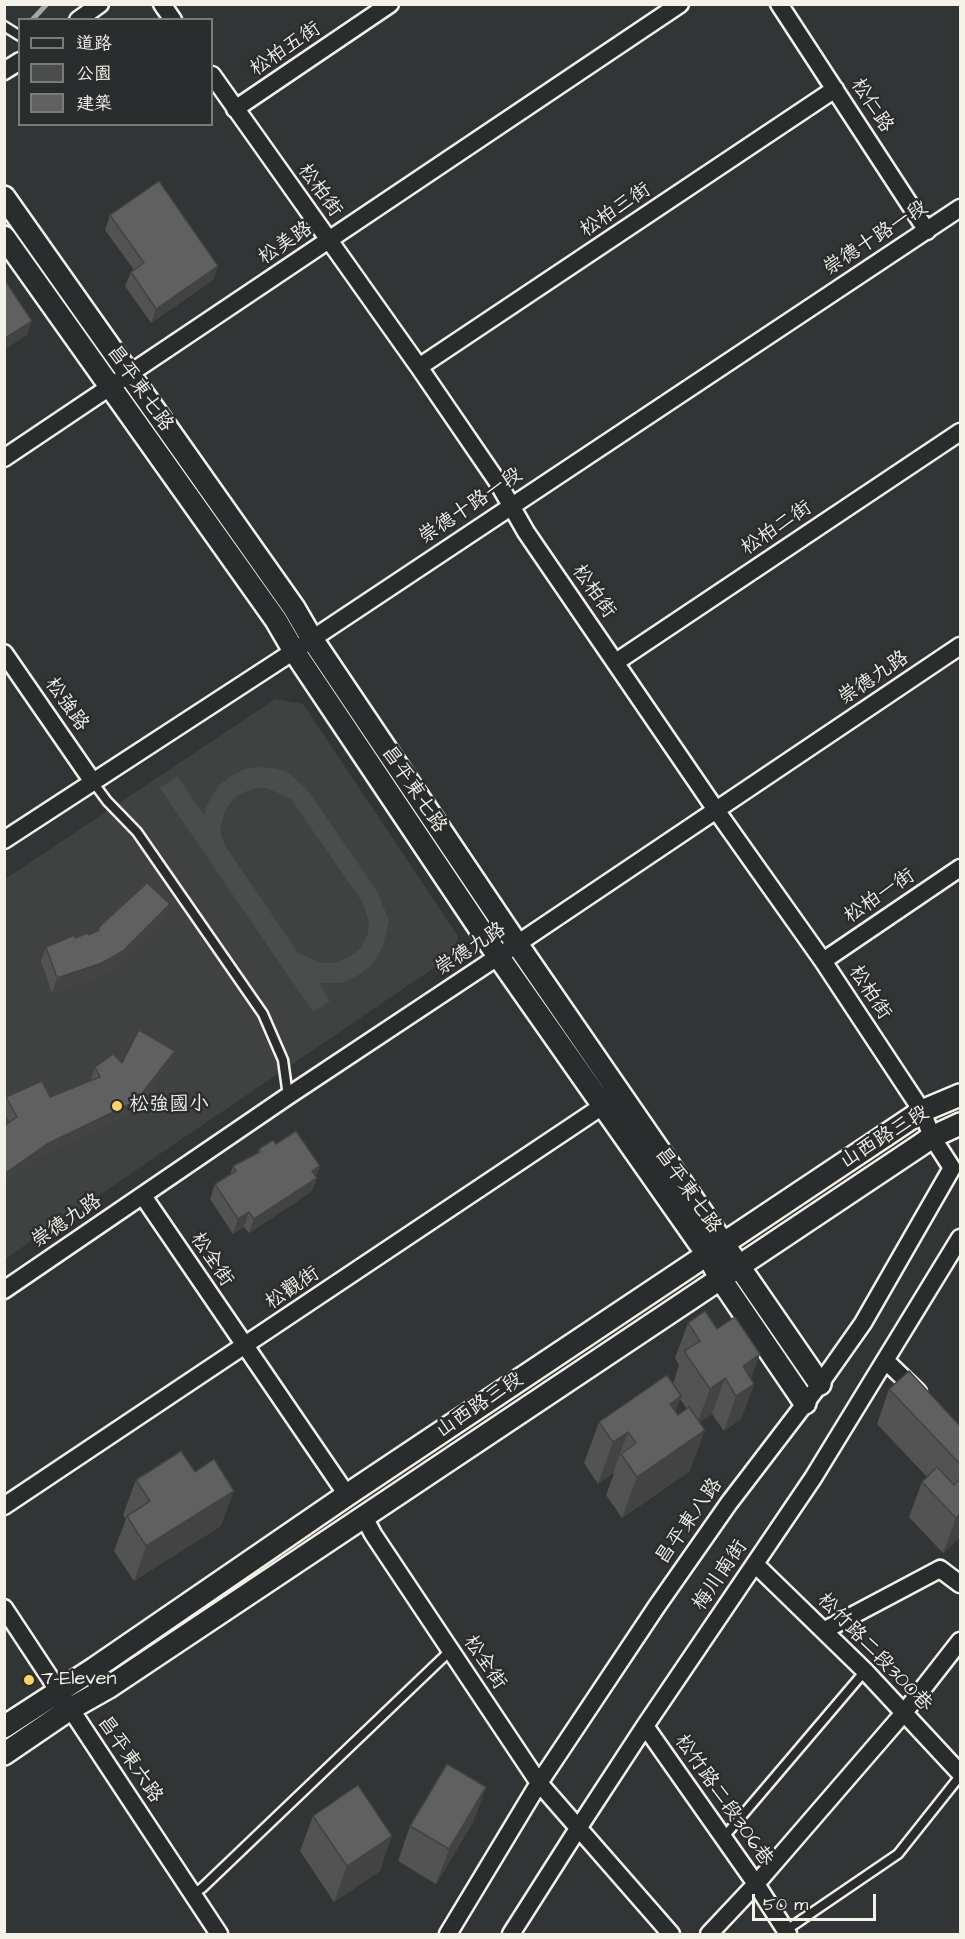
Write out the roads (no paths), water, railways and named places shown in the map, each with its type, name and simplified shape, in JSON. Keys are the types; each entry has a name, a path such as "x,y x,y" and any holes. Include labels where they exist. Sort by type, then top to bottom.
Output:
{"street":[{"path":"81,18 100,4"},
{"path":"162,4 172,18"},
{"name":"松柏五街","path":"235,109 390,4"},
{"name":"松美路","path":"4,458 680,4"},
{"name":"松仁路","path":"779,4 927,231"},
{"path":"4,71 18,61"},
{"name":"松柏街","path":"213,76 419,367 497,481 526,532 716,810 823,961 922,1111 932,1137"},
{"name":"松柏三街","path":"419,367 835,89"},
{"name":"昌平東七路","path":"4,197 294,651 498,956 603,1105 715,1249 740,1265 820,1384"},
{"name":"崇德十路一段","path":"4,840 294,651 960,208"},
{"name":"昌平東七路","path":"4,237 120,381 294,608 312,639 517,944 715,1249 720,1278 805,1403"},
{"name":"松柏二街","path":"616,662 960,432"},
{"name":"崇德九路","path":"4,1290 288,1096 960,646"},
{"name":"松強路","path":"4,653 93,782"},
{"name":"松柏一街","path":"823,961 960,868"},
{"name":"山西路三段","path":"4,1754 64,1700 95,1668 347,1495 922,1111 960,1095"},
{"name":"松觀街","path":"4,1506 603,1105"},
{"name":"山西路三段","path":"4,1727 64,1700 109,1687 363,1515 932,1137 960,1124"},
{"name":"昌平東八路","path":"448,1935 539,1783 722,1512 820,1384 863,1323 952,1168 932,1137"},
{"name":"松全街","path":"142,1196 347,1495"},
{"name":"梅川南街","path":"511,1935 645,1726 813,1478 960,1238"},
{"path":"886,1361 928,1402"},
{"name":"松全街","path":"363,1515 539,1783 671,1935"},
{"name":"松竹路二段300巷","path":"755,1564 825,1630 960,1774"},
{"path":"825,1630 940,1569 960,1584"},
{"name":"昌平東六路","path":"4,1608 219,1935"},
{"path":"709,1935 903,1714 960,1641"},
{"name":"松竹路二段306巷","path":"645,1726 756,1884 787,1933"}],"lane":[{"path":"4,26 18,35"},
{"path":"93,782 107,801 137,832 263,1014 283,1060 288,1096"},
{"path":"192,1894 202,1888 451,1650"},
{"path":"723,1838 865,1671"},
{"name":"松竹路二段306巷","path":"787,1933 898,1854 960,1774"}],"waterway":[{"path":"34,18 47,4"}],"place":[{"name":"松強國小","path":"117,1106"},
{"name":"7-Eleven","path":"29,1680"}]}
